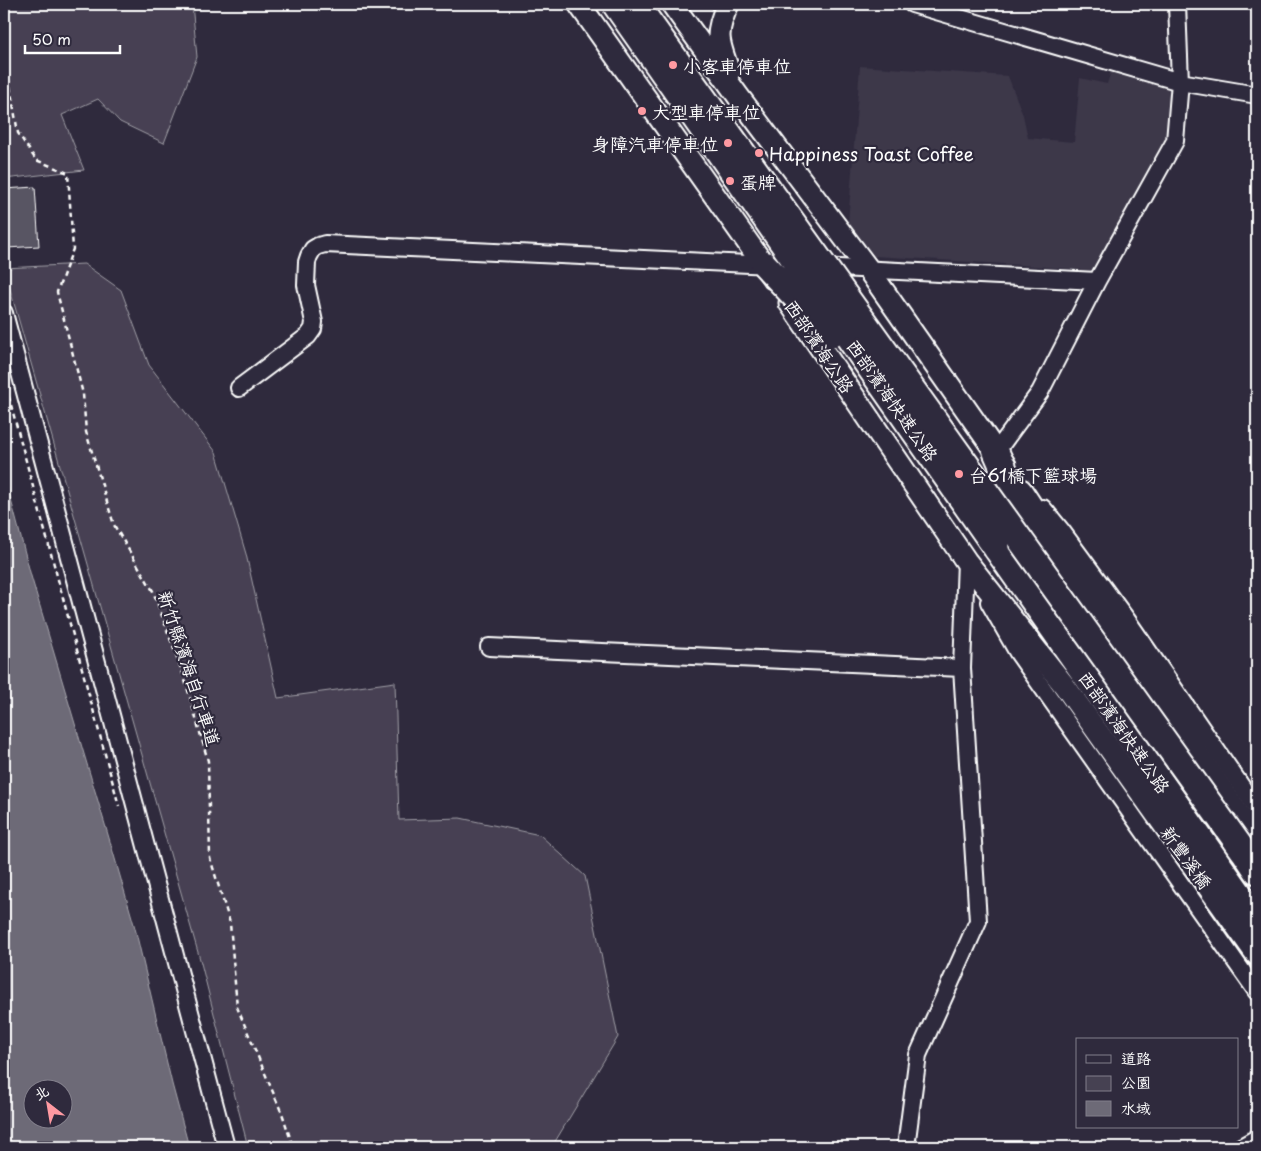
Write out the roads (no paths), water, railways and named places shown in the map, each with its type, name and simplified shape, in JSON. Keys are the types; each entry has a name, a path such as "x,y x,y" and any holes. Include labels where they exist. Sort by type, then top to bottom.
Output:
{"highway":[{"name":"西部濱海快速公路","path":"615,4 1257,919"},
{"name":"西部濱海快速公路","path":"636,4 1250,845 1257,872"},
{"path":"764,264 820,323 927,477 996,548"},
{"path":"996,452 1028,525 1164,725 1250,845"}],"main road":[{"name":"西部濱海公路","path":"579,4 764,264 966,561 1064,685"},
{"path":"672,4 738,96 868,269 996,452 1122,643 1250,845"},
{"path":"728,4 718,33 720,49 738,96"},
{"name":"新豐溪橋","path":"1064,685 1257,955"}],"street":[{"path":"912,4 1180,82 1257,95"},
{"path":"943,4 1014,33"},
{"path":"1177,4 1180,82 1175,141 1097,281 1040,392 996,452 1061,530 1127,620 1257,809"},
{"path":"239,388 308,336 313,329 314,322 306,277 309,256 313,249 325,244 1097,281"},
{"path":"4,313 226,1147"},
{"path":"906,1147 918,1055 978,921 962,668 966,561"},
{"path":"966,561 1018,653 1257,992"},
{"path":"489,647 962,668"},
{"path":"1241,1147 1257,1138"}],"water":[{"path":"4,473 31,576 135,928 189,1147 4,1147"}],"place":[{"name":"小客車停車位","path":"673,65"},
{"name":"大型車停車位","path":"642,111"},
{"name":"身障汽車停車位","path":"728,143"},
{"name":"Happiness Toast Coffee","path":"759,153"},
{"name":"蛋牌","path":"730,181"},
{"name":"台61橋下籃球場","path":"959,474"}]}
